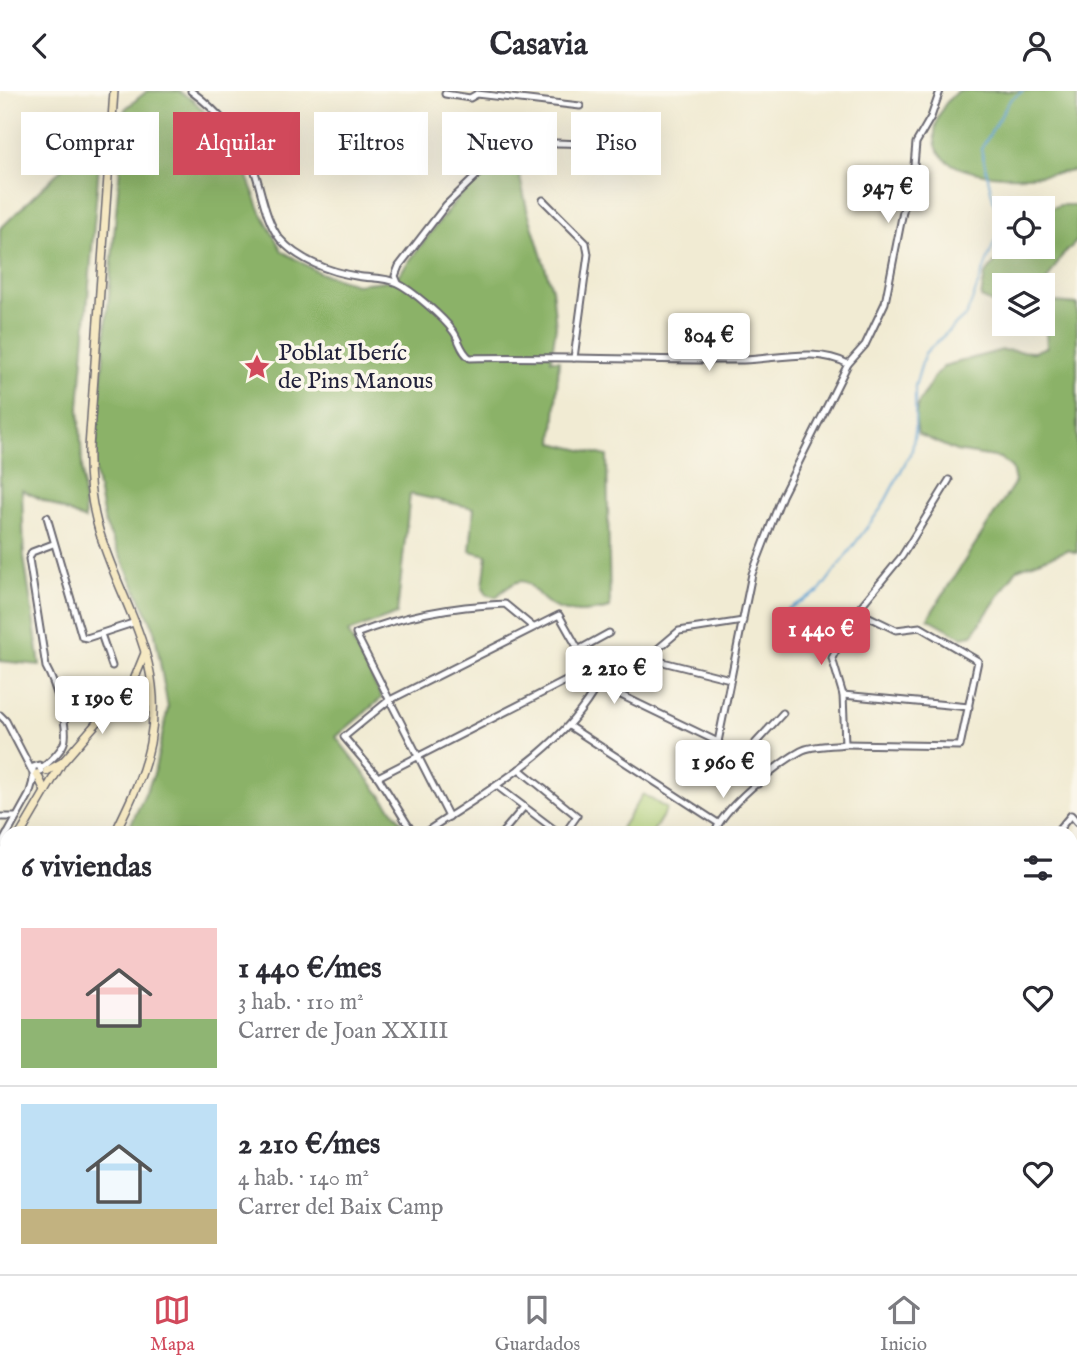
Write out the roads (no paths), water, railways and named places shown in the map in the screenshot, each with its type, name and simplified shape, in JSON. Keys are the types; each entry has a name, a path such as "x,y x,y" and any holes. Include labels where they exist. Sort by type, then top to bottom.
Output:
{"main road":[{"path":"114,91 89,461 93,508 103,544 146,649 154,708 146,759 118,826"},
{"path":"25,826 62,763 135,679 146,649"},
{"path":"135,679 144,675 152,681"},
{"path":"135,679 154,708"},
{"path":"124,693 141,690 152,681"},
{"path":"38,772 62,763"},
{"path":"38,772 51,779"},
{"path":"38,772 45,791"}],"street":[{"path":"191,91 238,140 253,167 266,209 280,239 304,258 331,271 359,277 380,277 398,283 452,328 461,348 470,358 745,360 816,355 833,356 848,364"},
{"path":"718,742 752,574 782,496 848,364 865,345 884,303 909,181 913,177 916,143 931,117 940,91"},
{"path":"445,94 470,98 477,92 580,106"},
{"path":"398,283 395,277 399,266 446,205 479,172 510,148 544,144 571,146"},
{"path":"543,200 586,243 588,254 574,358"},
{"path":"845,744 843,695 832,657 857,611 902,556 949,480"},
{"path":"47,517 79,632 87,638 136,621"},
{"path":"12,826 38,772 63,745 65,734 54,682 46,667 29,559 32,552 53,544"},
{"path":"449,817 356,634 396,619 505,604 533,627"},
{"path":"717,826 758,784 803,749 845,744 960,746 978,661 919,627 896,630 857,611"},
{"path":"409,826 378,777 344,737 388,701 559,615 591,668 597,684 718,742 758,784"},
{"path":"616,692 647,658 679,631 743,621"},
{"path":"580,649 609,633"},
{"path":"101,634 112,666"},
{"path":"647,658 730,679"},
{"path":"378,777 591,668"},
{"path":"435,826 498,786 569,726 583,711 597,684"},
{"path":"843,695 969,707"},
{"path":"737,762 783,713"},
{"path":"0,715 6,721 26,760 38,772"},
{"path":"569,726 718,823"},
{"path":"519,769 577,816 570,826"},
{"path":"498,786 550,826"},
{"path":"508,826 524,807"},
{"path":"1062,826 1071,815 1077,822"},
{"path":"0,817 17,817"}],"waterway":[{"path":"786,610 819,592 882,507 912,450 915,431 915,386 925,353 967,314 1000,227 981,149 1010,100 1023,91"}],"place":[{"name":"Poblat Iberíc de Pins Manous","path":"257,367"}]}
